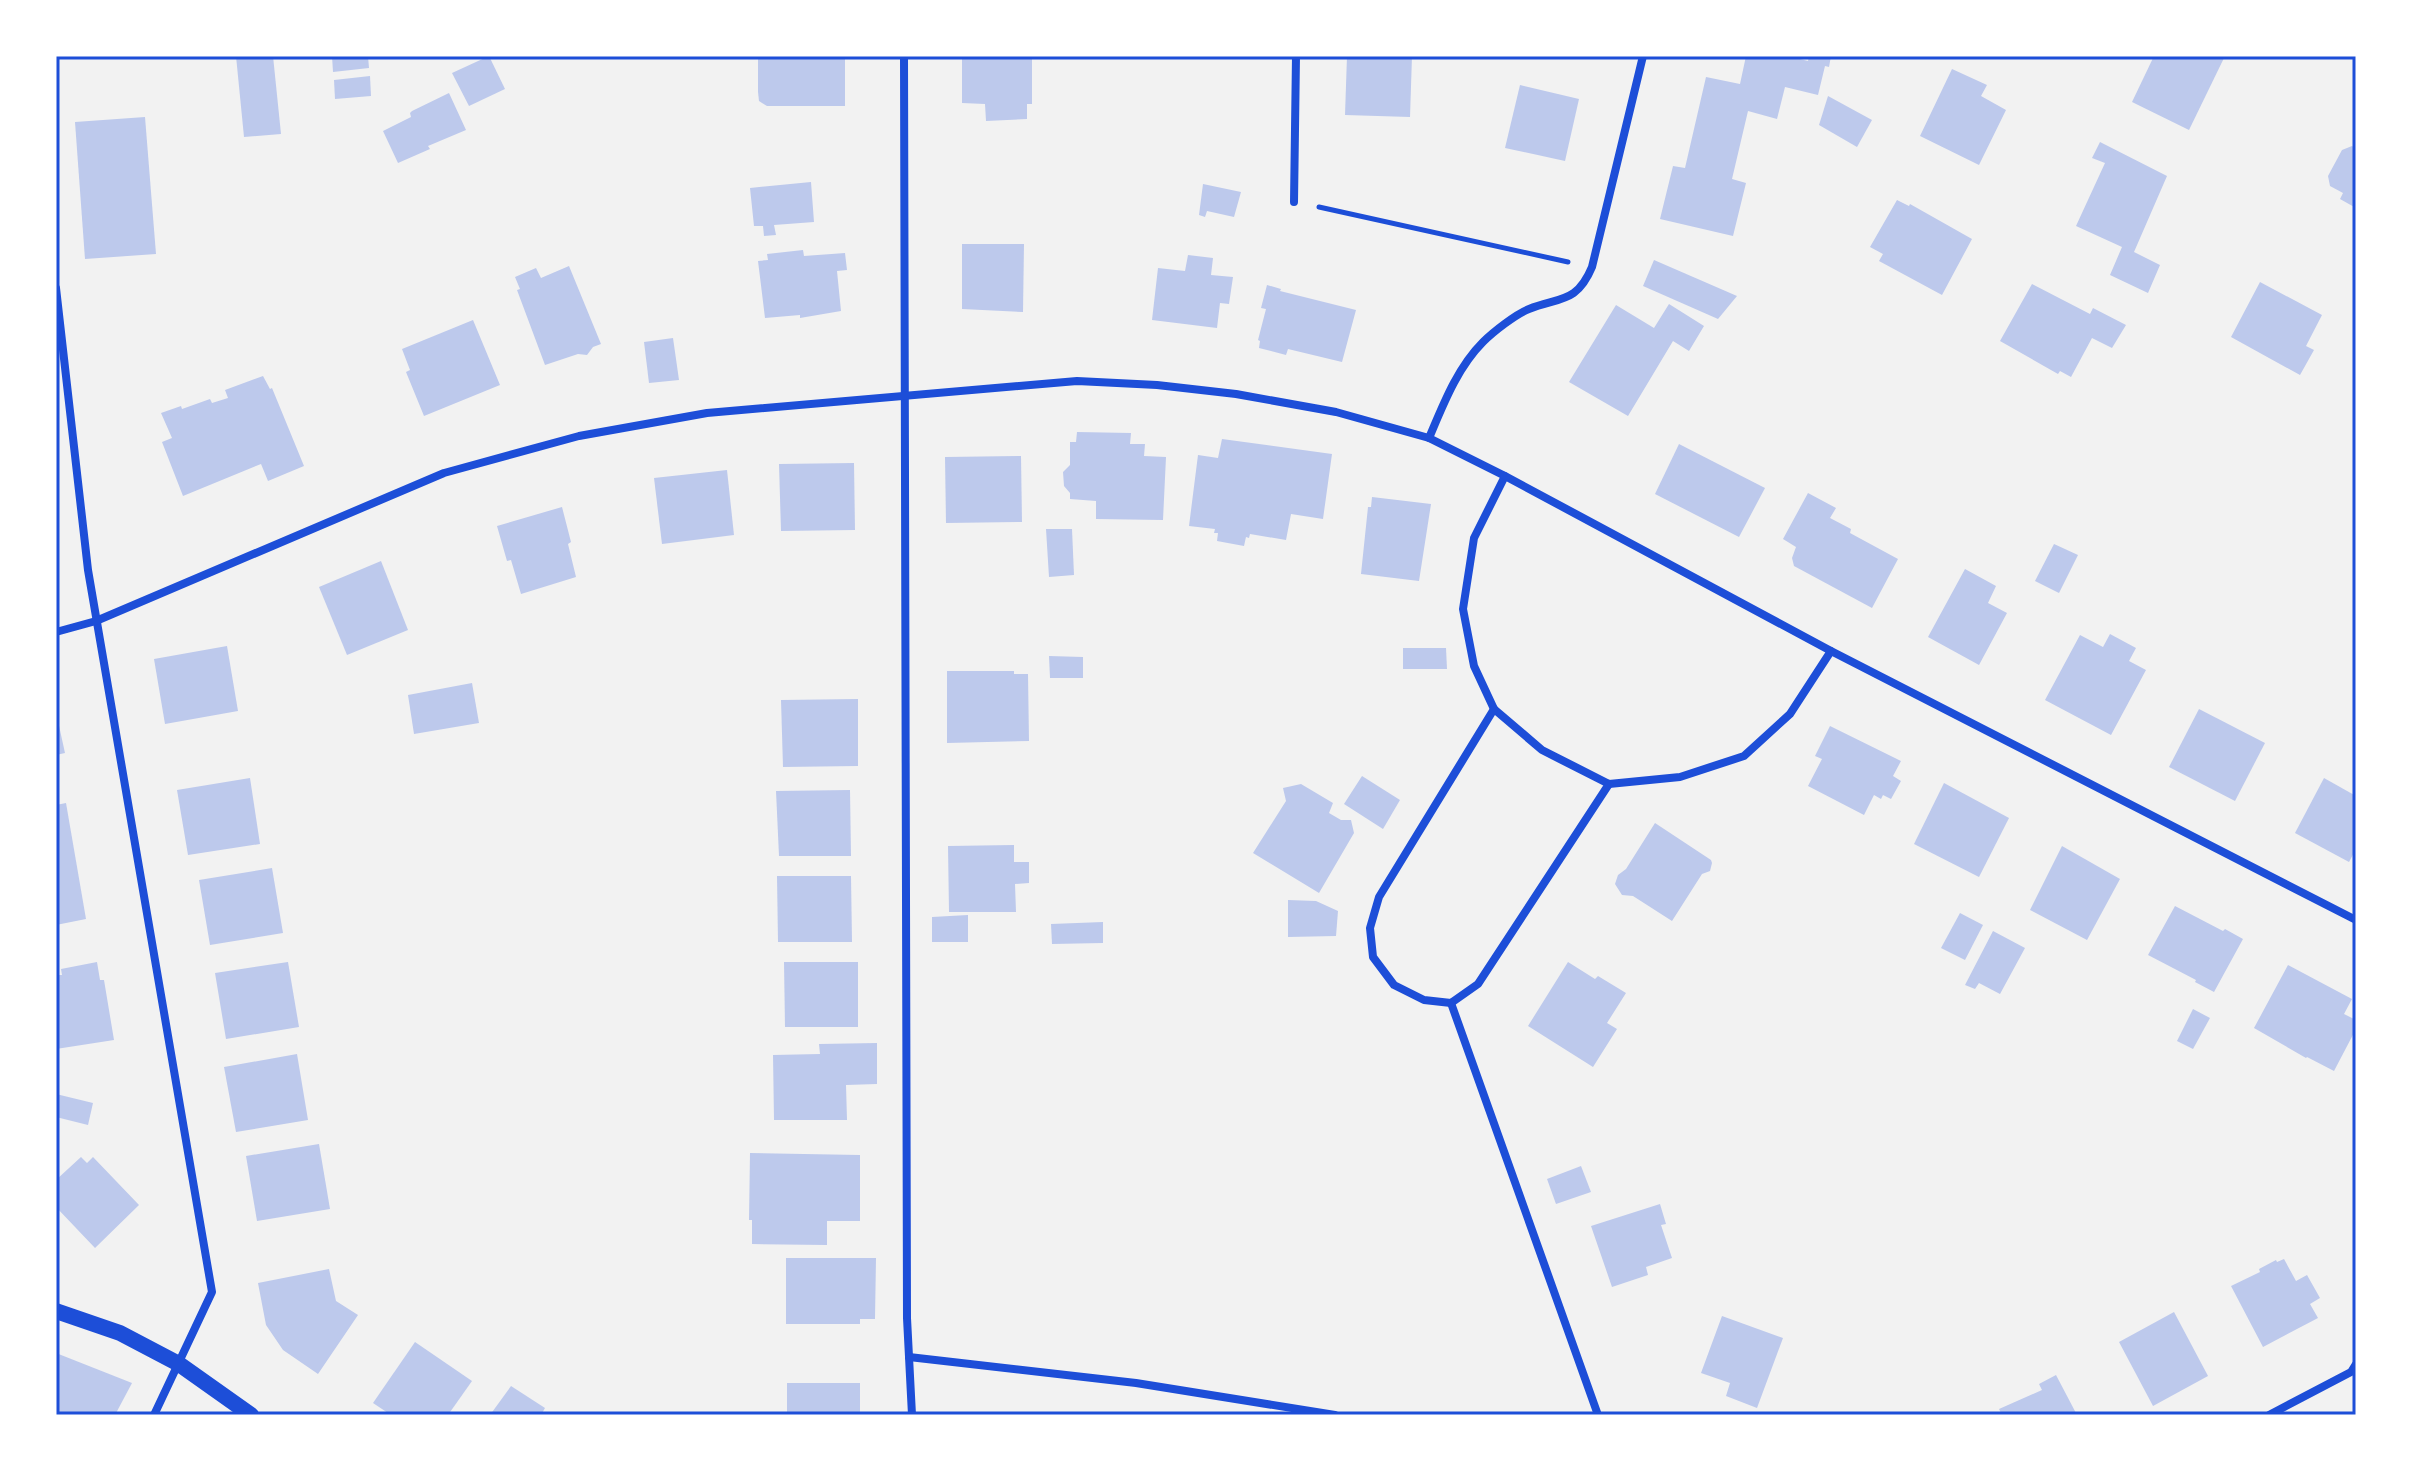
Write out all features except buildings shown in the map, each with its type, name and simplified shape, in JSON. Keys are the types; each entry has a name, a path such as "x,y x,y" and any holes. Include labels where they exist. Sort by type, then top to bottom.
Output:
{"main road":[{"path":"56,1311 120,1333 179,1364 251,1415"}],"street":[{"path":"904,56 907,1254 912,1415"},
{"path":"1294,202 1296,56"},
{"path":"1429,438 1452,384 1483,342 1525,310 1570,296 1585,282 1592,267 1643,56"},
{"path":"56,288 88,570 212,1292 154,1415"},
{"path":"56,632 96,621 444,473 579,436 707,413 1077,381 1157,385 1236,394 1336,412 1429,438 1831,651 2356,920"},
{"path":"1505,476 1474,538 1463,609 1474,666 1494,709 1542,750 1609,784 1680,777 1744,756 1790,714 1831,651"},
{"path":"1494,709 1379,897 1370,928 1373,957 1394,985 1424,1000 1451,1003 1478,984 1609,784"},
{"path":"1451,1003 1598,1415"},
{"path":"909,1357 1136,1383 1335,1415"},
{"path":"2269,1415 2351,1372 2356,1364"}],"path":[{"path":"1294,202 1592,267"}]}
